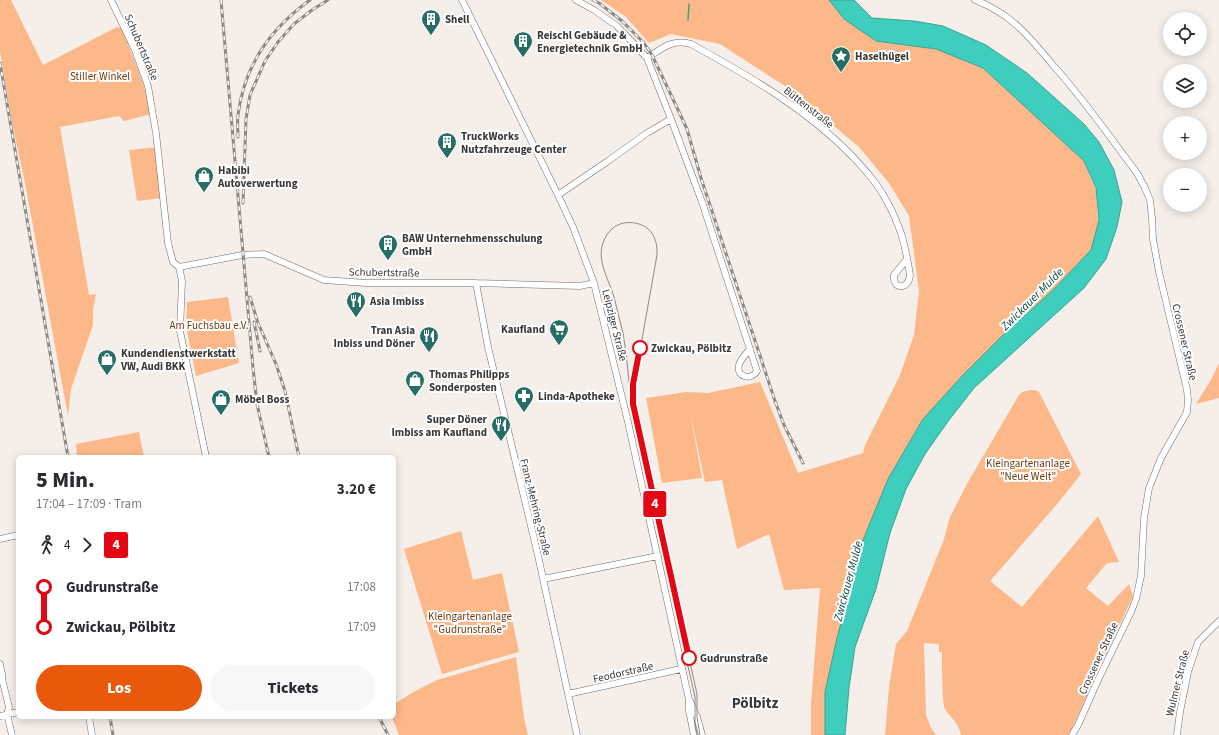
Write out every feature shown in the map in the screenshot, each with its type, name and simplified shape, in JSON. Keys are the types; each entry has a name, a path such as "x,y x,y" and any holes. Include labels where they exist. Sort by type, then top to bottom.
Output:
{"street":[{"name":"Schubertstraße","path":"111,0 135,50 148,86 156,133 168,243 173,262 179,267 182,281 180,330 206,455"},
{"name":"Leipziger Straße","path":"462,0 558,194 573,227 594,283 628,422 689,700 697,717 702,735"},
{"path":"576,0 617,26 647,58 702,202 750,349"},
{"name":"Crossener Straße","path":"975,0 988,5 1023,30 1073,87 1137,173 1150,200 1154,244 1159,272 1187,395 1187,412 1161,458 1149,488 1144,518 1141,576 1136,598 1078,725 1072,735"},
{"name":"Büttenstraße","path":"647,58 673,43 682,42 691,44 743,73 783,98 807,116 842,145 866,171 886,199 901,234 906,259"},
{"path":"558,194 608,161 647,132 671,119"},
{"name":"Schubertstraße","path":"179,267 242,255 264,254 324,280 580,286 594,283"},
{"name":"Franz-Mehring-Straße","path":"476,283 498,389 543,579 577,735"},
{"path":"0,539 16,535"},
{"path":"543,579 658,556"},
{"name":"Wulmer Straße","path":"1177,735 1188,672 1198,642 1219,621"},
{"path":"0,664 9,707 7,714 12,735"},
{"name":"Feodorstraße","path":"568,694 682,669"},
{"name":"Leipziger Straße","path":"689,700 689,711 694,735"},
{"path":"0,716 16,712"},
{"path":"89,719 92,735"}],"green space":[{"name":"Stiller Winkel","path":"0,0 11,0 43,65 117,27 122,28 144,86 151,114 124,121 119,116 60,127 89,295 96,294 93,310 93,325 71,389 68,416 25,183 11,118 0,51"},
{"path":"601,0 829,0 844,19 876,41 936,49 983,68 1084,161 1096,191 1098,222 1091,250 1053,290 1001,337 963,375 923,419 887,481 825,692 825,735 811,735 811,704 820,588 784,590 769,534 737,549 722,480 705,482 690,412 702,478 662,483 646,398 686,392 708,393 760,382 798,473 863,453 865,445 900,375 914,335 919,291 909,216 889,183 859,147 791,90 720,44 671,34 649,43 626,17"},
{"path":"157,147 162,198 137,201 129,150"},
{"name":"Am Fuchsbau e.V.","path":"228,297 239,363 196,376 186,326 187,302"},
{"path":"1219,363 1219,398 1196,404 1212,378"},
{"name":"Kleingartenanlage \"Neue Welt\"","path":"1030,390 1039,392 1081,474 1058,503 990,581 1022,607 1098,516 1119,562 1107,563 1086,588 1108,606 1129,584 1133,596 1069,735 961,735 958,726 945,709 944,705 942,652 939,652 939,644 924,643 926,715 931,728 936,735 885,735 889,687 896,644 907,631 943,542 950,517 968,482 1019,395 1022,392"},
{"path":"139,432 144,455 77,455 76,444"},
{"name":"Kleingartenanlage \"Gudrunstraße\"","path":"461,531 473,580 502,573 519,652 442,674 404,549"},
{"path":"516,657 524,718 528,735 399,735 393,719 396,719 396,703 437,680"}],"water":[{"path":"829,0 854,0 872,18 914,21 943,26 986,45 1027,73 1084,124 1099,142 1114,170 1122,202 1117,227 1106,259 1084,288 974,388 925,454 906,489 890,533 876,589 855,647 849,688 845,735 825,735 825,692 836,642 863,540 888,479 923,419 963,375 1001,337 1053,290 1091,250 1099,220 1096,188 1084,161 983,68 936,49 876,41 844,19"}],"waterway":[{"path":"688,20 689,4"}],"tram line":[{"path":"697,735 695,727 695,697 633,411 623,333 613,294 601,258 603,243 610,231 618,225 630,222 647,228 654,237 657,246 657,255 633,384 633,403 697,694 697,717 700,735"},
{"name":"4","path":"640,348 632,391 633,404 689,658"}],"railway":[{"path":"221,0 253,368 257,404 269,455"},
{"path":"238,137 238,118 241,97 253,64 272,36 283,23 310,0"},
{"path":"243,203 246,119 250,95 265,61 278,42 294,24 328,0"},
{"path":"593,0 622,21 644,43 652,55 687,129 701,178 775,401 784,425 803,463"},
{"path":"0,63 68,455"},
{"path":"250,297 258,323 276,364 285,391 299,455"},
{"path":"254,322 260,351"},
{"path":"110,719 113,735"},
{"path":"380,719 388,735"}],"place":[{"name":"Shell","path":"431,36"},
{"name":"Reischl Gebäude & Energietechnik GmbH","path":"523,58"},
{"name":"Haselhügel","path":"841,73"},
{"name":"TruckWorks Nutzfahrzeuge Center","path":"447,159"},
{"name":"Habibi Autoverwertung","path":"204,193"},
{"name":"BAW Unternehmensschulung GmbH","path":"388,261"},
{"name":"Asia Imbiss","path":"356,318"},
{"name":"Kaufland","path":"559,346"},
{"name":"Zwickau, Pölbitz","path":"640,348"},
{"name":"Tran Asia Inbiss und Döner","path":"429,353"},
{"name":"Kundendienstwerkstatt VW, Audi BKK","path":"107,376"},
{"name":"Thomas Philipps Sonderposten","path":"415,397"},
{"name":"Linda-Apotheke","path":"524,413"},
{"name":"Möbel Boss","path":"221,416"},
{"name":"Super Döner Imbiss am Kaufland","path":"501,442"},
{"name":"Gudrunstraße","path":"689,658"}],"district":[{"name":"Pölbitz","path":"755,703"}],"water label":[{"name":"Zwickauer Mulde","path":"1032,299"},
{"name":"Zwickauer Mulde","path":"848,581"}]}
